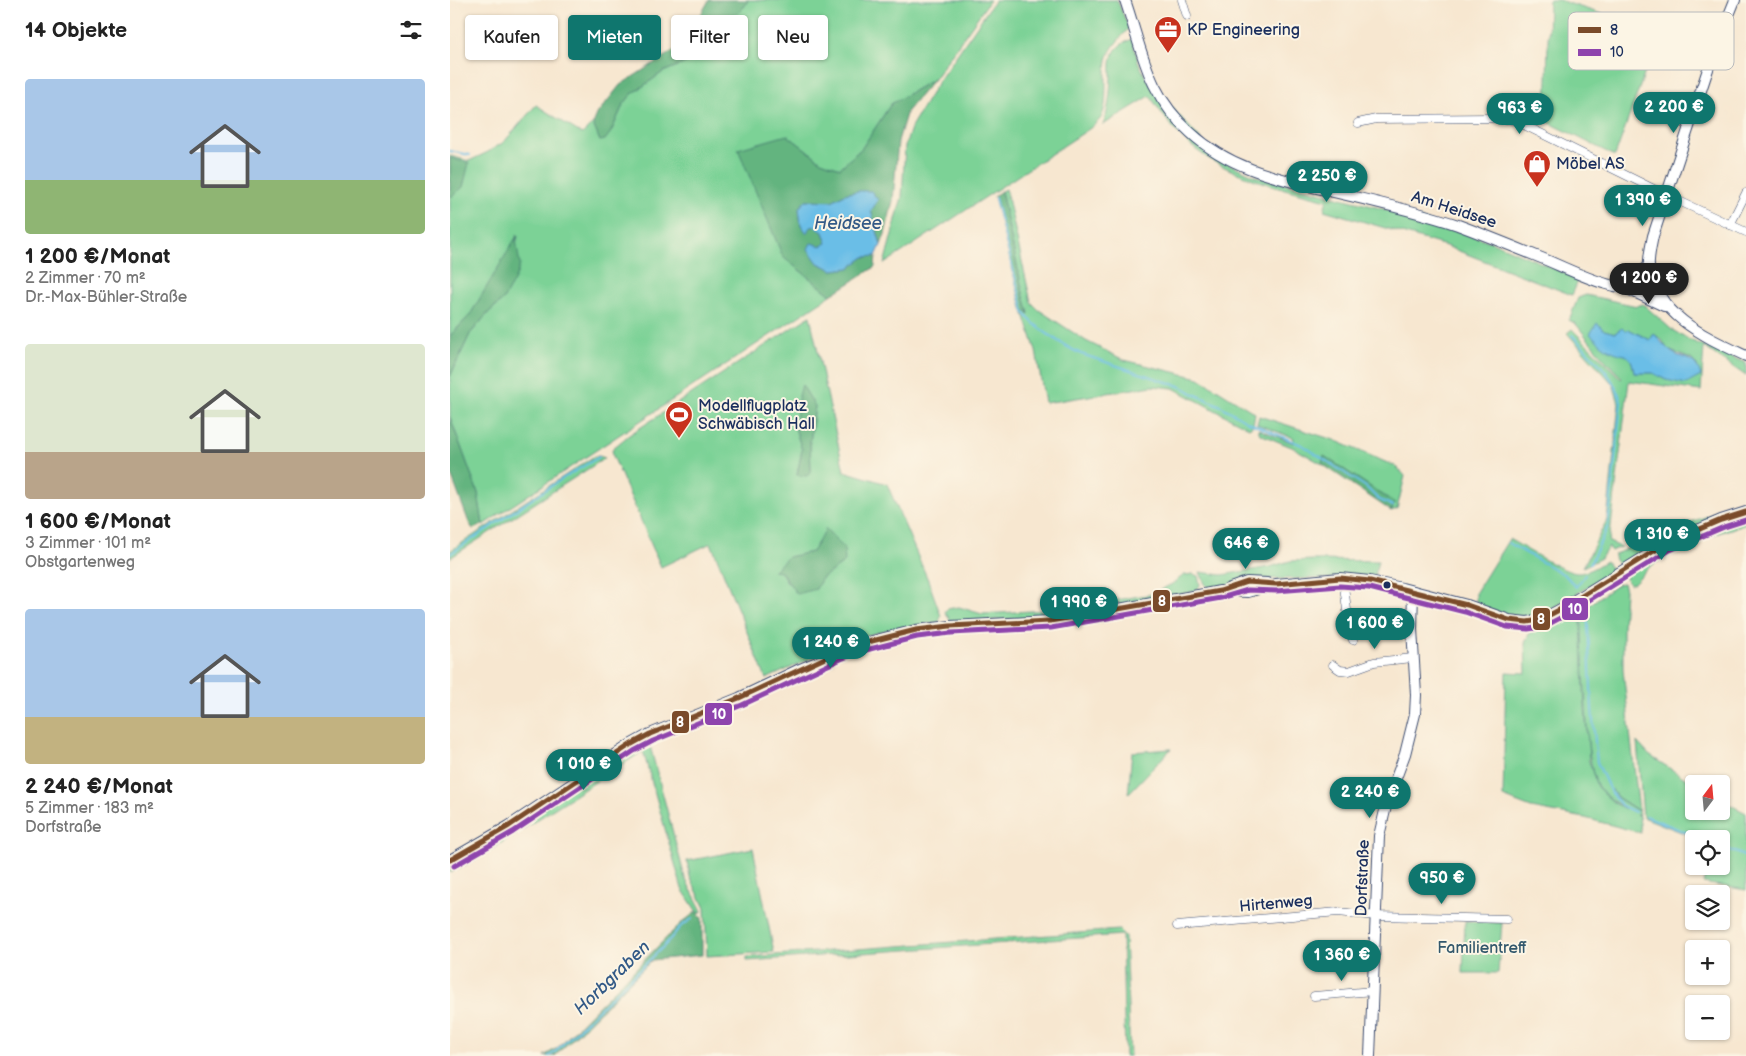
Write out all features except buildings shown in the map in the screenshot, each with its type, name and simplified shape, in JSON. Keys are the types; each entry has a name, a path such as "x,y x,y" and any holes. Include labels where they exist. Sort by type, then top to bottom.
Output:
{"street":[{"name":"Am Heidsee","path":"1125,0 1145,67 1162,100 1191,134 1225,158 1254,171 1281,179 1398,208 1456,225 1509,244 1609,285 1644,289 1653,283"},
{"path":"1182,0 1187,16"},
{"path":"1730,12 1735,0"},
{"path":"1708,70 1668,196 1653,236 1649,266 1659,297 1668,308 1704,335 1746,356"},
{"path":"1358,123 1376,119 1494,118 1514,120 1746,232"},
{"path":"1730,225 1746,193"},
{"path":"1649,266 1625,287 1668,308"},
{"path":"450,860 509,826 630,745 650,734 713,709 838,652 860,644 916,630 950,626 1050,621 1220,591 1247,582 1276,584 1343,578 1370,581 1413,591 1467,605 1509,620 1527,622 1540,620 1667,543 1721,520 1746,512"},
{"path":"1343,578 1353,640"},
{"name":"Dorfstraße","path":"1370,1054 1379,836 1388,802 1405,754 1415,714 1413,591"},
{"path":"1333,665 1340,670 1349,671 1374,662 1414,658"},
{"name":"Hirtenweg","path":"1177,926 1338,912 1377,916 1507,919"},
{"path":"1314,996 1373,991"}],"green space":[{"path":"709,0 748,0 736,15 701,15"},
{"path":"748,0 990,0 934,79 891,104 862,148 840,168 821,161 787,135 783,257 831,295 483,525 478,493 450,417 450,377 470,334 489,312 503,300 518,236 470,315 450,336 450,156 469,161 488,152 504,142 536,105 582,134 593,124 600,141 611,132 623,105 632,94 663,72 692,60 748,60 748,15 736,15"},
{"path":"995,0 1117,0 1129,28 1108,55 1106,98 1101,118 1086,131 884,264 902,197 905,146 912,125 938,82"},
{"path":"1549,0 1559,0 1595,12 1568,12 1568,70 1646,70 1615,156 1546,121"},
{"path":"1132,39 1138,61 1146,78 1217,158 1255,176 1407,215 1492,242 1579,279 1572,295 1446,246 1324,210 1327,200 1266,183 1226,168 1207,158 1190,145 1162,114 1150,96 1103,125 1109,101 1113,55 1120,46"},
{"path":"671,52 671,60 692,60 663,72 632,94 623,105 611,132 605,140 600,141 593,124 597,114 620,85"},
{"path":"934,79 907,111 898,141 893,201 881,245 871,211 858,191 845,194 832,201 806,200 799,208 801,225 807,232 809,228 815,226 823,232 827,244 821,246 818,263 833,270 849,268 864,257 876,256 875,267 831,295 783,257 738,149 787,135 821,161 840,168 862,148 891,104"},
{"path":"450,158 469,163 463,187 450,198"},
{"path":"1006,189 1031,302 1039,310 1086,341 1124,360 1199,378 1255,413 1253,425 1249,428 1173,388 1152,386 1045,403 1036,351 1022,308 1029,313 1001,191"},
{"path":"1001,191 1029,314 1022,308 994,196"},
{"path":"518,234 516,240 520,265 515,279 503,300 489,312 470,334 450,377 450,336 470,315"},
{"path":"1586,295 1637,306 1643,304 1671,329 1687,339 1746,363 1746,376 1704,347 1701,391 1629,381 1609,542 1621,547 1611,551 1609,546 1601,558 1583,567 1607,520 1619,403 1613,384 1567,333 1572,329 1622,378 1576,324 1569,320 1578,298","holes":["1597,324 1604,330 1615,333 1622,329 1626,332 1628,329 1650,340 1654,334 1662,340 1668,350 1691,359 1698,366 1666,380 1653,373 1634,373 1633,366 1627,356 1608,349"]},
{"path":"810,316 844,471 887,484 928,580 941,616 939,622 886,630 854,639 766,679 711,543 661,567 613,456 612,449 629,435","holes":["797,403 815,406 810,442 811,472 797,475 802,450 796,431","812,552 845,562 822,578 787,582 781,572 789,557"]},
{"path":"802,385 815,406 810,442 811,473 806,476 797,475 802,450 796,431 797,403"},
{"path":"1259,416 1334,440 1397,467 1405,476 1397,509 1391,511 1395,503 1324,457 1322,464 1294,448 1260,434 1258,429 1293,443 1294,438 1257,424"},
{"path":"450,417 478,493 483,525 473,529 450,472"},
{"path":"1324,456 1395,503 1391,511 1322,464"},
{"path":"593,457 605,458 450,558 450,551"},
{"path":"1746,503 1746,509 1626,563 1621,565 1615,560 1614,555 1646,540 1679,526"},
{"path":"1746,517 1746,524 1688,543 1651,566 1634,583 1630,584 1626,580 1627,572 1670,547 1714,528"},
{"path":"826,529 844,548 845,562 822,578 816,589 797,594 781,572 773,571 788,557 812,552"},
{"path":"1509,539 1563,569 1572,572 1585,572 1606,561 1613,571 1544,614 1526,617 1510,616 1484,607 1476,602 1476,592"},
{"path":"1290,561 1378,561 1374,578 1257,579 1210,589 1205,584 1200,572 1222,575 1270,567"},
{"path":"1193,574 1198,576 1200,585 1196,591 1081,614 952,623 945,612 947,609 959,607 982,614 1063,609 1152,594 1172,584 1184,575"},
{"path":"1623,583 1625,590 1623,670 1639,811 1617,797 1611,788 1616,797 1638,811 1639,815 1636,815 1639,816 1641,833 1585,818 1531,808 1503,797 1506,672 1526,673 1525,643 1530,632 1556,624 1580,607 1583,651 1581,607 1589,605 1618,584","holes":["1588,738 1594,776 1599,788 1625,809 1614,803 1597,787 1589,761"]},
{"path":"649,742 685,878 702,911 699,915 682,889 643,751 478,858 450,873 450,863 501,836 636,746"},
{"path":"1637,742 1649,755 1685,778 1685,820 1730,820 1730,805 1746,813 1746,890 1730,887 1730,885 1703,883 1705,875 1730,875 1730,830 1685,830 1685,834 1643,817"},
{"path":"1171,749 1128,794 1132,752"},
{"path":"753,848 774,952 707,956 705,908 690,877 687,861"},
{"path":"697,911 700,917 702,917 702,955 652,960 555,1056 544,1056 557,1048 679,925"},
{"name":"Familientreff","path":"1465,921 1502,923 1498,973 1463,973"},
{"path":"1119,930 1125,936 1130,1056 1125,1056 1122,935 747,961 747,957"}],"water":[{"name":"Heidsee","path":"871,191 878,200 871,211 881,245 876,256 864,257 849,268 833,270 818,263 808,249 811,243 821,246 827,243 823,232 814,226 809,228 807,233 801,225 799,208 806,200 832,201 845,194"},
{"path":"1597,323 1604,330 1615,333 1622,328 1626,332 1628,329 1650,340 1654,334 1673,353 1695,364 1701,376 1686,384 1666,380 1653,373 1634,373 1629,357 1606,348 1590,334"}],"waterway":[{"path":"450,151 470,155"},
{"path":"995,198 1024,312 1042,330 1081,354 1182,387 1248,422 1304,446 1366,487 1378,499 1393,506"},
{"path":"1572,335 1608,374 1621,402 1608,526 1590,564"},
{"path":"450,554 565,477 599,457"},
{"path":"1508,543 1565,575 1576,587 1585,575"},
{"path":"1587,606 1592,709 1597,762 1611,793 1622,806 1635,812"},
{"path":"1646,816 1685,832"},
{"path":"1730,850 1746,857"},
{"name":"Horbgraben","path":"549,1056 666,944 680,927 692,919"}],"transit line":[{"name":"8","path":"450,860 509,826 630,745 650,734 739,698 838,652 860,644 916,630 950,626 1050,621 1220,591 1247,582 1276,584 1340,578 1370,581 1467,605 1509,620 1527,622 1540,620 1559,610 1667,543 1721,520 1746,512"},
{"name":"10","path":"454,866 513,832 634,751 653,741 742,705 862,651 917,637 951,633 1051,628 1221,598 1248,590 1276,591 1340,586 1369,588 1465,612 1507,627 1528,629 1543,627 1670,550 1724,527 1746,520"}],"place":[{"name":"KP Engineering","path":"1168,54"},
{"name":"Möbel AS","path":"1537,188"},
{"name":"Modellflugplatz Schwäbisch Hall","path":"679,439"}]}
